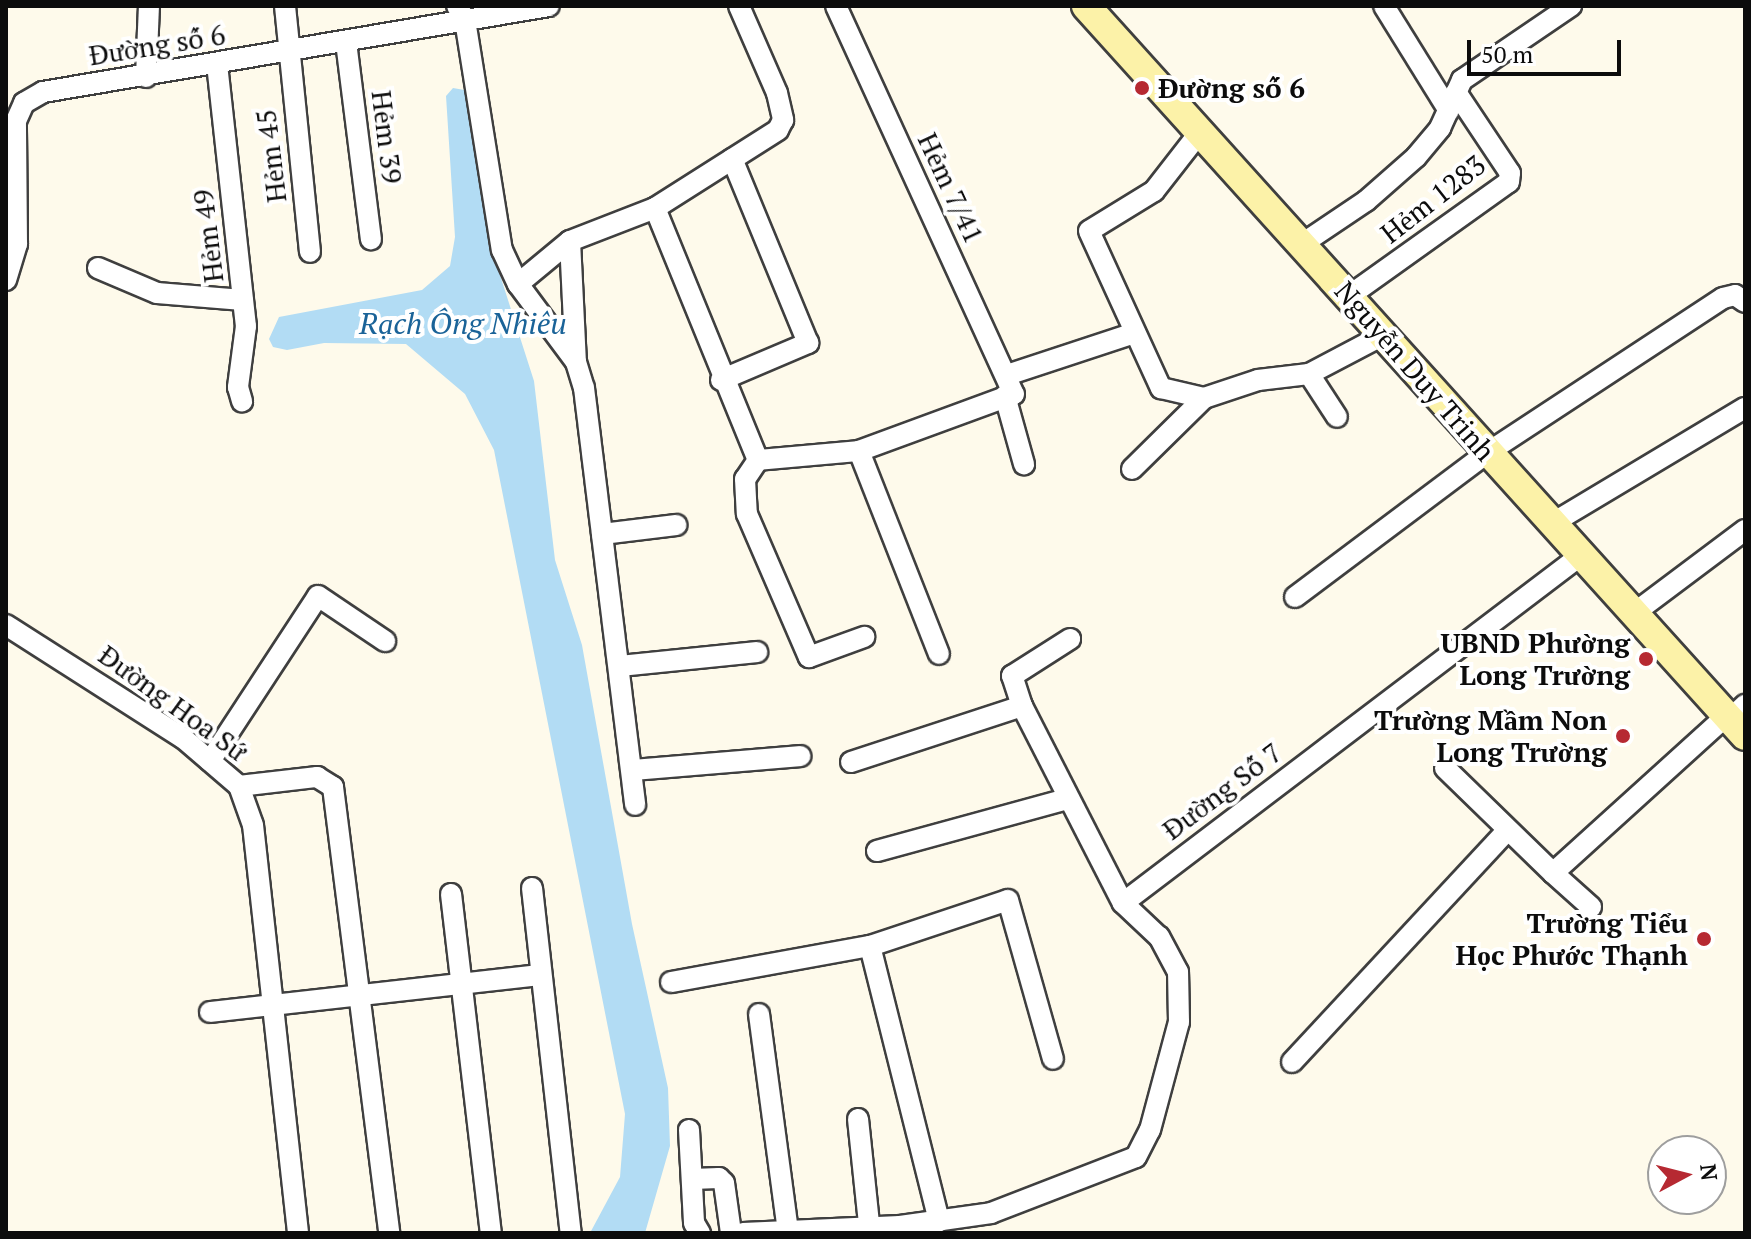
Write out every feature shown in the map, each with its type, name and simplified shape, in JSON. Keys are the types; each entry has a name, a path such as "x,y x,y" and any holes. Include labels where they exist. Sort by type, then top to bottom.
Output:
{"main road":[{"name":"Nguyễn Duy Trinh","path":"1086,6 1580,556 1736,719"}],"street":[{"path":"146,77 149,6"},
{"name":"Hẻm 45","path":"285,6 287,53 310,252"},
{"name":"Đường số 6","path":"6,280 17,244 12,197 16,121 24,103 43,92 346,42 461,13 549,6"},
{"path":"518,284 570,241 655,208 778,130 783,120 777,93 739,6"},
{"name":"Hẻm 7/41","path":"836,6 1009,388 1024,464"},
{"path":"1384,6 1453,101"},
{"path":"1302,244 1366,201 1416,157 1453,101 1462,80 1571,6"},
{"path":"461,13 502,250 518,284 576,362"},
{"name":"Hẻm 39","path":"346,42 371,239"},
{"name":"Hẻm 49","path":"217,64 243,300 242,401"},
{"name":"Hẻm 1283","path":"1349,296 1509,182 1510,173 1453,101"},
{"path":"1200,132 1154,191 1089,231 1161,388 1204,398"},
{"path":"721,380 808,343 732,159"},
{"path":"655,208 721,380 758,460"},
{"path":"570,241 576,362 634,770 635,805"},
{"path":"98,268 157,293 243,300"},
{"path":"1295,597 1487,453 1723,298 1735,295 1745,302"},
{"path":"758,460 859,451 1135,333"},
{"path":"1132,469 1204,398 1258,380 1309,374 1383,335"},
{"path":"1309,374 1337,417"},
{"path":"1551,524 1745,408"},
{"path":"859,451 939,654"},
{"path":"758,460 745,479 747,514 809,657 864,637"},
{"path":"602,534 676,525"},
{"path":"1633,614 1745,530"},
{"name":"Đường Số 7","path":"1123,903 1580,556"},
{"path":"210,761 318,596 385,641"},
{"name":"Đường Hoa Sứ","path":"6,625 183,738 239,786 253,825 270,1005 298,1233"},
{"path":"743,1233 939,1221 991,1213 1136,1157 1150,1130 1179,1022 1178,972 1159,937 1123,903 1067,799 1022,706 1012,676 1070,639"},
{"path":"620,666 757,652"},
{"path":"851,762 1022,706"},
{"path":"1553,873 1736,719"},
{"path":"634,770 800,756"},
{"path":"1445,768 1507,831 1591,907"},
{"path":"239,786 317,777 333,787 389,1233"},
{"path":"877,851 1067,799"},
{"path":"1292,1062 1507,831"},
{"path":"532,888 571,1233"},
{"path":"451,894 491,1233"},
{"path":"671,982 870,946 1008,900 1053,1059"},
{"path":"870,946 939,1221"},
{"path":"210,1012 541,975"},
{"path":"759,1014 788,1230"},
{"path":"858,1119 869,1224"},
{"path":"689,1130 694,1223 700,1233"},
{"path":"692,1179 719,1178 724,1183 731,1233"}],"water":[{"name":"Rạch Ông Nhiêu","path":"453,88 470,91 500,275 534,381 555,560 582,645 632,924 668,1088 670,1146 645,1233 590,1233 620,1177 625,1114 494,450 465,394 406,344 324,343 287,350 273,347 269,339 279,317 422,290 450,266 455,237 446,96"}],"place":[{"name":"Đường số 6","path":"1142,88"},
{"name":"UBND Phường Long Trường","path":"1646,659"},
{"name":"Trường Mầm Non Long Trường","path":"1623,736"},
{"name":"Trường Tiểu Học Phước Thạnh","path":"1704,939"}]}
